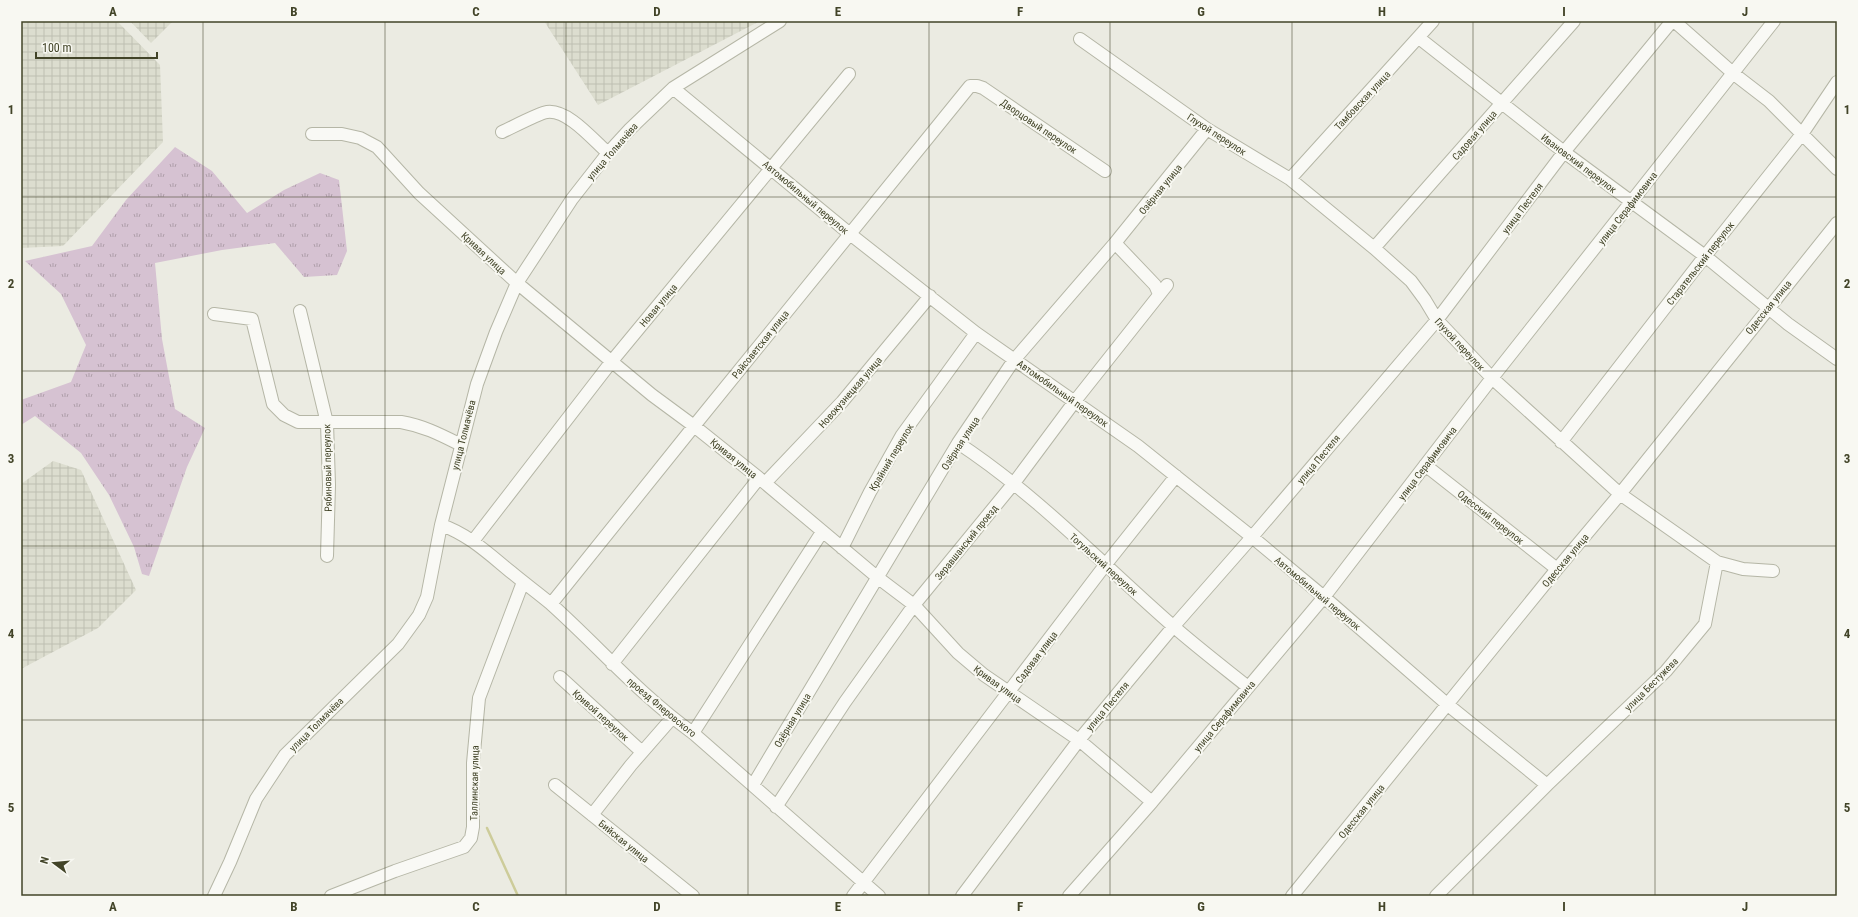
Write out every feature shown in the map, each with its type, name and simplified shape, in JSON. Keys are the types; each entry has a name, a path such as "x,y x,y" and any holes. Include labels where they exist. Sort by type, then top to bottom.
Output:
{"street":[{"name":"улица Толмачёва","path":"214,896 256,799 285,755 398,644 419,615 426,597 441,525 476,384 517,283 572,199 608,153 673,88 780,21"},
{"name":"Тамбовская улица","path":"1290,179 1433,21"},
{"name":"Садовая улица","path":"1374,248 1574,21"},
{"path":"1673,21 1734,74 1769,101 1837,169"},
{"name":"улица Пестеля","path":"962,896 1078,740 1173,626 1252,537 1437,320 1564,152 1673,21"},
{"name":"улица Серафимовича","path":"1069,896 1152,802 1324,597 1492,378 1734,74 1774,21"},
{"name":"Ивановский переулок","path":"1419,38 1564,152 1705,256 1788,324 1837,359"},
{"name":"Глухой переулок","path":"1080,39 1207,129 1290,179 1374,248 1411,281 1437,320 1492,378 1620,494 1717,562 1743,569 1773,571"},
{"name":"Новая улица","path":"473,541 612,361 849,74"},
{"name":"Старательский переулок","path":"1562,442 1705,256 1802,134 1837,82"},
{"name":"Дворцовый переулок","path":"970,86 983,88 1105,172"},
{"name":"Райсоветская улица","path":"551,604 970,86"},
{"name":"Автомобильный переулок","path":"673,88 850,234 976,332 1138,446 1176,476 1324,597 1448,705"},
{"path":"502,132 547,112 560,114 570,118 608,153"},
{"name":"Озёрная улица","path":"753,785 958,443 1014,360 1116,243 1207,129"},
{"name":"Кривая улица","path":"312,134 342,134 360,138 377,147 419,193 517,283 652,395 762,480 822,532 914,605 958,653 984,676 1010,692 1078,740 1152,802"},
{"name":"Одесская улица","path":"1292,896 1448,705 1557,568 1620,494 1837,222"},
{"name":"Зеравшанский проезд","path":"776,807 845,702 914,605 1014,483 1075,401 1163,289 1155,285 1116,243"},
{"name":"Новокузнецкая улица","path":"612,664 762,480 842,402 930,296"},
{"name":"Рябиновый переулок","path":"300,310 327,423 329,485 327,556"},
{"path":"214,314 252,319 273,404 284,415 298,422 401,422 432,430 461,445"},
{"name":"Крайний переулок","path":"842,548 870,492 902,435 976,332"},
{"name":"Тогульский переулок","path":"958,443 1014,483 1106,564 1173,626 1248,688"},
{"name":"Одесский переулок","path":"1425,465 1557,568"},
{"name":"Садовая улица","path":"853,896 1010,692 1106,564 1176,476"},
{"name":"проезд Флеровского","path":"441,525 458,532 473,541 551,604 612,664 672,718 693,733 879,896"},
{"path":"693,733 822,532"},
{"name":"улица Бестужева","path":"1436,896 1547,785 1666,671 1705,624 1717,562"},
{"name":"Таллинская улица","path":"331,896 395,871 464,847 471,838 473,827 473,763 479,698 523,582"},
{"name":"Кривой переулок","path":"560,677 642,752"},
{"path":"1448,705 1547,785"},
{"path":"592,815 642,752 672,718"},
{"name":"Бийская улица","path":"555,785 693,896"}],"shaded area":[{"path":"21,21 117,21 160,65 163,142 63,246 21,248"},
{"path":"130,21 173,21 151,43"},
{"path":"544,21 760,21 598,105"},
{"path":"53,461 81,470 136,590 98,628 21,669 21,484"}],"green space":[{"path":"175,147 212,171 247,213 284,190 320,173 339,180 347,251 337,275 304,277 275,243 222,250 155,263 162,339 175,409 205,428 187,467 149,576 142,574 134,547 109,495 81,453 35,416 21,425 21,400 71,382 86,345 61,294 25,261 92,246 126,200"}],"waterway":[{"path":"487,828 518,896"}]}
